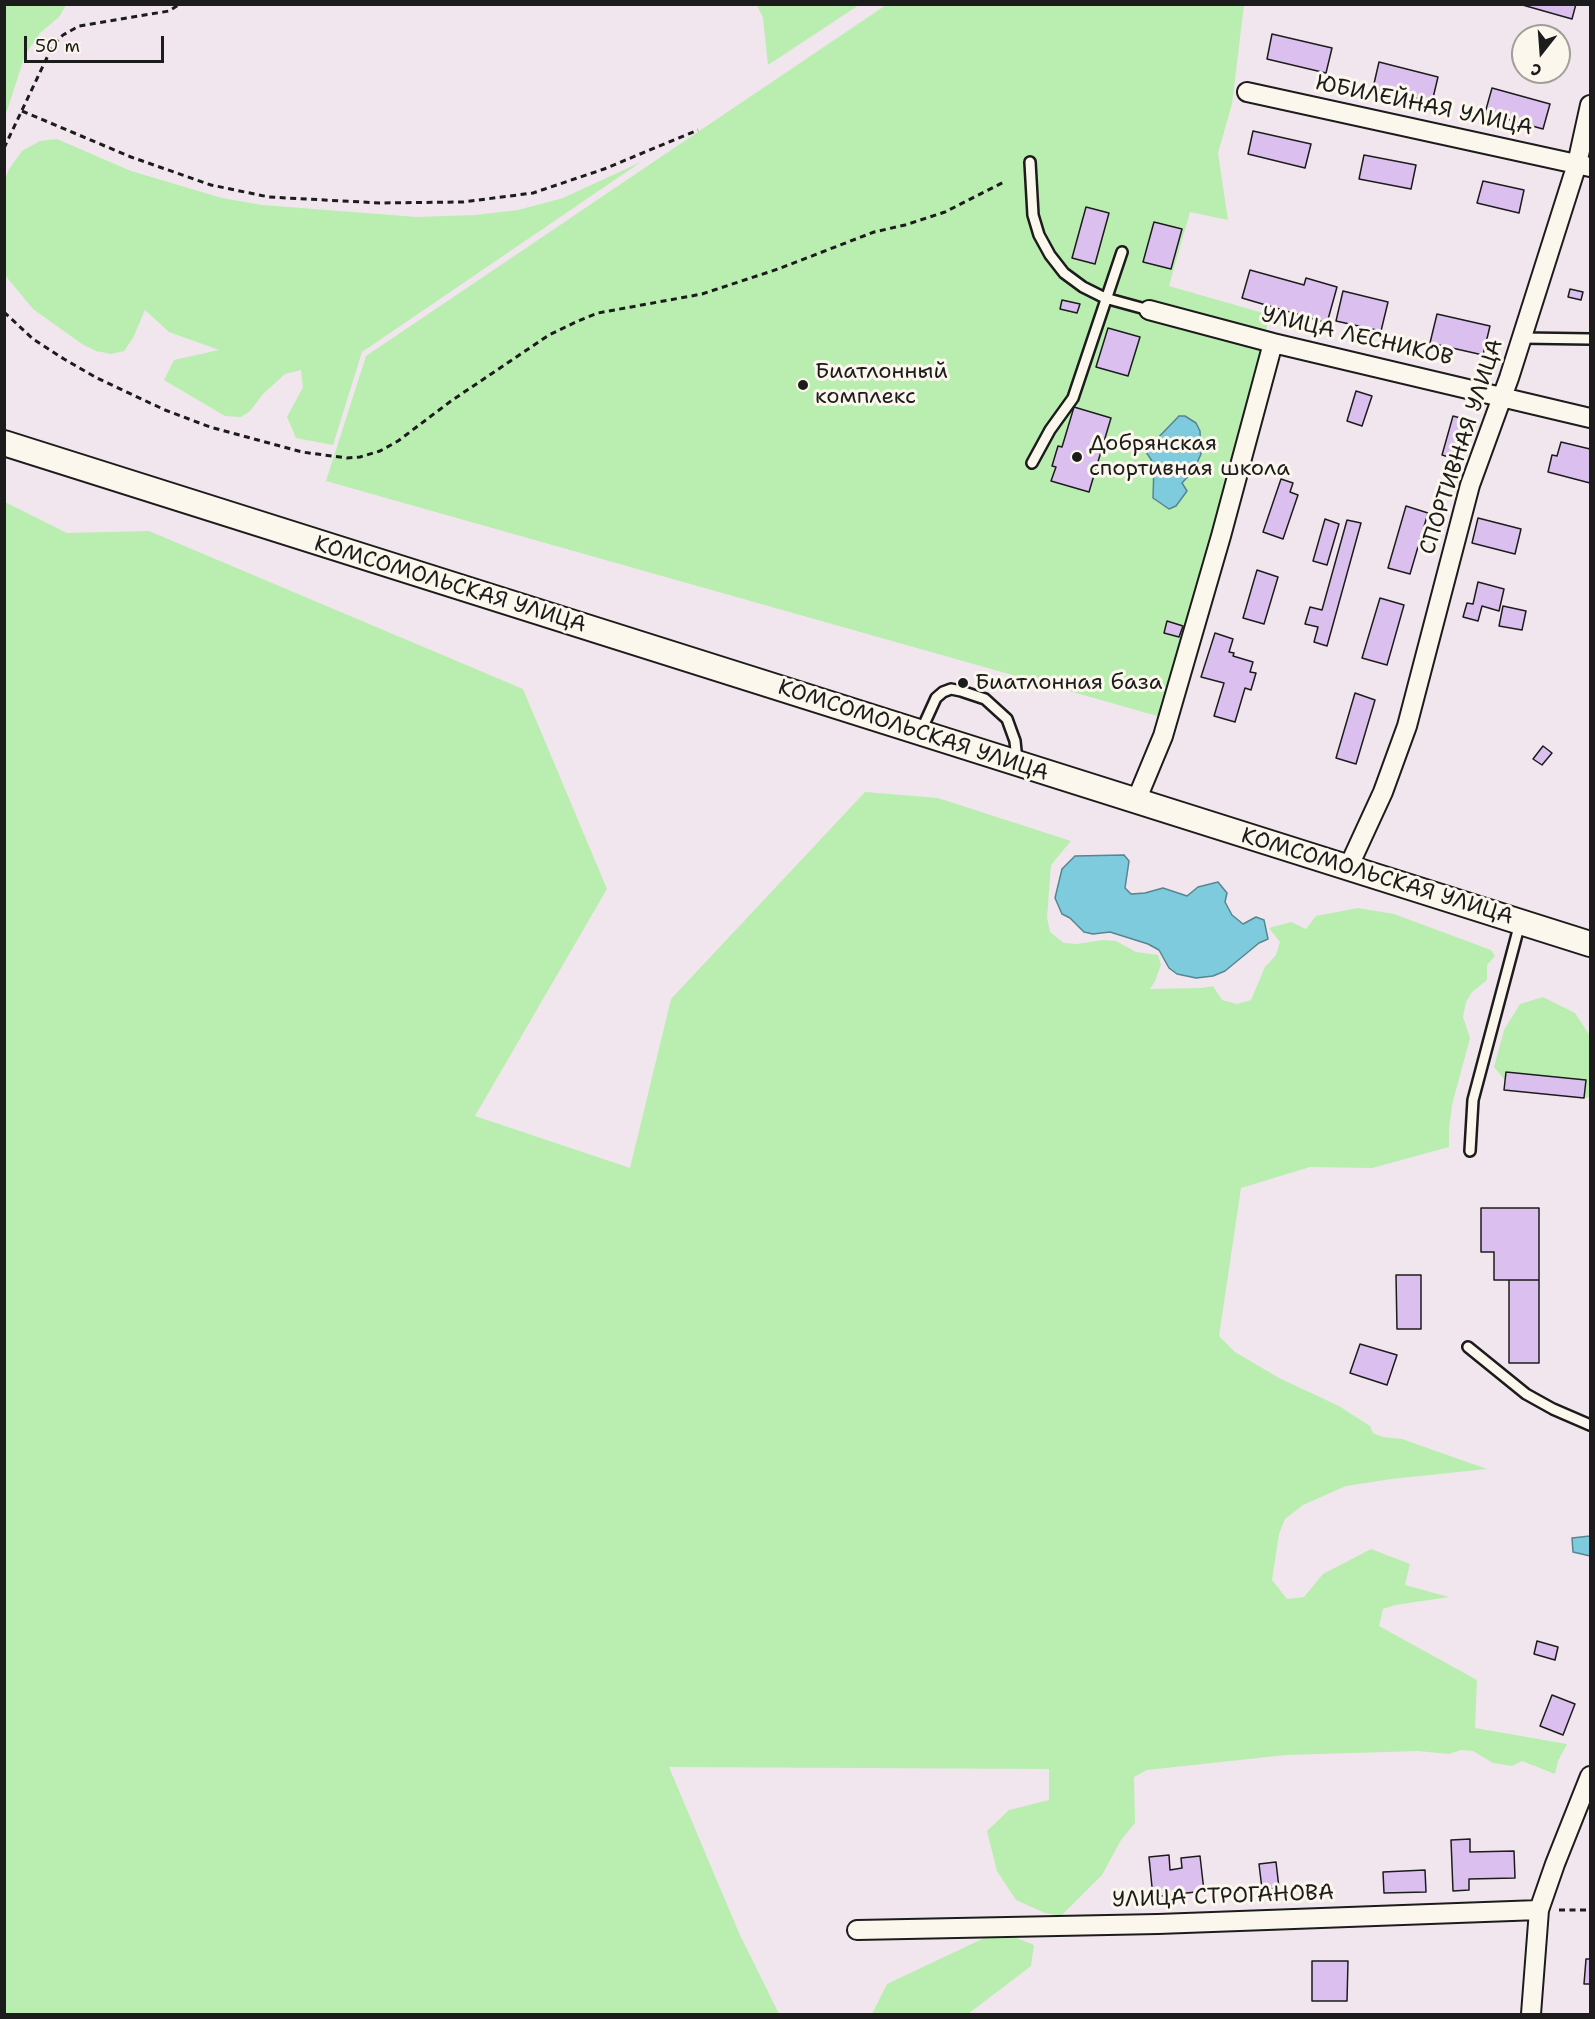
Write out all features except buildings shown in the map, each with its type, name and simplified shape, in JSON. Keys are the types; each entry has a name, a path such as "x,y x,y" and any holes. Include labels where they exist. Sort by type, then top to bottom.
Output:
{"main road":[{"name":"КОМСОМОЛЬСКАЯ УЛИЦА","path":"4,443 1590,944"}],"street":[{"name":"ЮБИЛЕЙНАЯ УЛИЦА","path":"1247,92 1584,165"},
{"name":"СПОРТИВНАЯ УЛИЦА","path":"1348,868 1383,792 1407,726 1470,485 1584,165 1590,105"},
{"name":"УЛИЦА ЛЕСНИКОВ","path":"1149,310 1273,343 1590,418"},
{"path":"1136,801 1163,736 1221,536 1273,343"},
{"path":"1531,2014 1539,1910 1590,1776"},
{"name":"УЛИЦА СТРОГАНОВА","path":"857,1930 1158,1924 1539,1910"}],"lane":[{"path":"1030,162 1033,215 1050,255 1064,273 1083,287 1105,298 1149,310"},
{"path":"1032,463 1050,430 1073,398 1122,252"},
{"path":"1522,338 1590,339"},
{"path":"920,733 936,699 943,692 951,689 961,691 985,699 1007,720 1015,741 1017,764"},
{"path":"1470,1151 1473,1100 1520,922"},
{"path":"1468,1347 1526,1394 1590,1425"}],"path":[{"path":"4,148 53,45 63,34 79,26 169,11 180,4"},
{"path":"22,111 131,157 211,185 269,197 380,203 464,202 533,193 604,170 698,130"},
{"path":"4,312 33,339 64,359 97,378 165,410 220,430 302,452 347,458 360,457 381,451 398,441 451,401 529,348 578,321 598,313 702,294 737,283 873,232 905,225 945,212 1006,181"},
{"path":"1539,1910 1590,1910"}],"green space":[{"path":"5,4 66,5 59,17 40,33 25,55 5,117"},
{"path":"757,5 859,5 768,65 763,18"},
{"name":"Биатлонный комплекс","path":"886,5 1244,5 1232,104 1218,153 1228,220 1190,212 1169,286 1270,315 1161,717 326,481 366,356"},
{"path":"57,139 131,171 222,198 262,205 417,217 475,215 518,210 563,198 641,162 362,352 333,445 296,438 287,417 303,387 301,370 285,374 263,394 250,411 241,417 225,416 164,380 174,360 219,350 169,332 145,310 133,338 124,351 111,354 96,351 82,344 33,309 5,275 5,180 9,169 22,151 40,141"},
{"path":"5,502 67,533 149,531 523,689 607,889 475,1116 630,1168 671,999 865,792 938,798 1071,841 1051,865 1047,918 1050,932 1064,943 1116,941 1136,952 1158,955 1161,965 1150,989 1213,986 1222,1000 1237,1004 1251,1000 1265,967 1276,955 1280,942 1269,928 1291,922 1306,929 1316,916 1358,908 1394,914 1491,950 1495,956 1487,965 1487,980 1472,992 1466,1002 1463,1017 1470,1038 1452,1105 1449,1147 1372,1168 1310,1167 1241,1188 1219,1336 1235,1352 1281,1379 1339,1406 1370,1426 1373,1433 1383,1437 1402,1439 1487,1469 1346,1486 1303,1505 1285,1519 1279,1534 1272,1580 1287,1599 1304,1597 1323,1574 1371,1549 1410,1564 1405,1585 1449,1597 1383,1609 1379,1626 1477,1680 1475,1728 1567,1744 1558,1761 1555,1774 1522,1761 1512,1766 1493,1763 1473,1751 1461,1750 1449,1754 1418,1751 1286,1755 1147,1770 1134,1777 1135,1823 1121,1840 1102,1875 1061,1916 1045,1913 1016,1900 997,1871 987,1831 1009,1810 1049,1800 1049,1769 669,1767 739,1933 779,2014 5,2014"},
{"path":"1543,997 1575,1013 1590,1036 1590,1097 1584,1098 1586,1080 1506,1072 1505,1080 1494,1067 1504,1030 1520,1004"},
{"path":"999,1931 1034,1945 1031,1966 968,2014 872,2014 887,1984"}],"water":[{"path":"1179,416 1185,416 1196,423 1200,431 1201,454 1194,470 1182,483 1187,491 1176,506 1169,509 1153,498 1154,464 1146,452"},
{"path":"1124,855 1129,861 1125,888 1131,894 1163,888 1187,896 1198,887 1218,882 1227,893 1225,902 1232,915 1243,924 1256,917 1264,920 1268,939 1259,943 1225,971 1213,976 1196,978 1177,974 1169,968 1159,950 1148,944 1110,932 1093,934 1084,932 1070,918 1062,914 1055,898 1062,869 1075,856"},
{"path":"1590,1536 1590,1556 1573,1552 1572,1538"}],"place":[{"name":"Биатлонный комплекс","path":"803,385"},
{"name":"Добрянская спортивная школа","path":"1077,457"},
{"name":"Биатлонная база","path":"963,683"}]}
